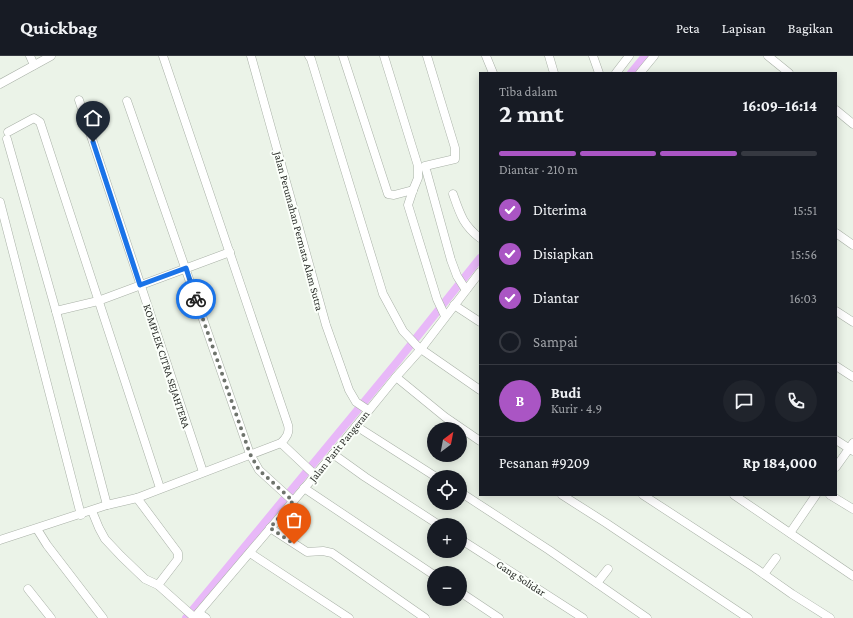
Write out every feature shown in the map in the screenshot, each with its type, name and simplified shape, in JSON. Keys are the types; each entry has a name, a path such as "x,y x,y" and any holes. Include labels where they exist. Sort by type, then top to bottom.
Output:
{"street":[{"path":"30,56 34,65"},
{"path":"0,84 51,56"},
{"path":"0,540 81,515 107,505 137,498 281,443 286,438 289,429 288,425 163,56"},
{"name":"Jalan Perumahan Permata Alam Sutra","path":"251,56 326,326 349,390 356,402 366,409"},
{"path":"309,56 312,59 383,294 403,331 419,348 479,389"},
{"path":"343,56 388,194 394,195 412,190"},
{"path":"384,56 418,166 418,178 412,190 408,205 437,299 444,314"},
{"path":"427,56 455,148 455,159 425,166 451,260 457,276 465,287"},
{"path":"486,56 493,72"},
{"path":"549,56 554,72"},
{"path":"593,56 599,72"},
{"path":"617,72 629,56"},
{"path":"641,72 654,56"},
{"path":"768,56 788,72"},
{"name":"KOMPLEK CITRA SEJAHTERA","path":"79,100 203,472"},
{"path":"128,101 250,454 259,470 293,501"},
{"path":"837,111 853,124"},
{"path":"107,505 8,135 34,118 40,122 160,488"},
{"path":"453,194 460,213 468,228 479,237"},
{"path":"0,202 81,515"},
{"path":"837,234 853,245"},
{"path":"56,311 98,301 230,252"},
{"name":"Jalan Parit Pangeran","path":"193,615 250,553 304,488 313,474 333,454 356,426 366,409 396,377 444,314 454,304 465,287 479,273"},
{"path":"454,304 479,321"},
{"path":"837,312 853,322"},
{"path":"837,367 853,378"},
{"path":"396,377 445,417 479,440"},
{"path":"356,426 427,471"},
{"path":"837,440 852,448 837,466"},
{"path":"281,443 313,474"},
{"path":"333,454 365,477 428,518"},
{"path":"304,488 427,570"},
{"path":"467,496 518,529 648,618"},
{"path":"564,496 748,618"},
{"path":"645,496 830,618"},
{"path":"735,496 853,576"},
{"path":"790,533 815,496"},
{"path":"832,496 853,509"},
{"path":"137,498 178,554 178,559 158,585"},
{"path":"92,511 99,528 106,539 145,579 158,585 193,615 206,618"},
{"path":"270,528 306,552 323,551 332,553 424,618"},
{"path":"37,529 47,545 103,618"},
{"name":"Gang Solidar","path":"467,543 583,618"},
{"path":"250,553 349,618"},
{"path":"764,574 776,558"},
{"path":"597,583 608,569"},
{"path":"28,589 51,618"},
{"path":"467,597 499,618"}],"waterway":[{"path":"632,72 645,56"},
{"path":"186,618 397,362 479,259"}],"way so far":[{"path":"196,299 250,454 259,470 293,501 270,528 294,544"}],"route":[{"path":"93,142 140,285 186,268 196,299"}]}
